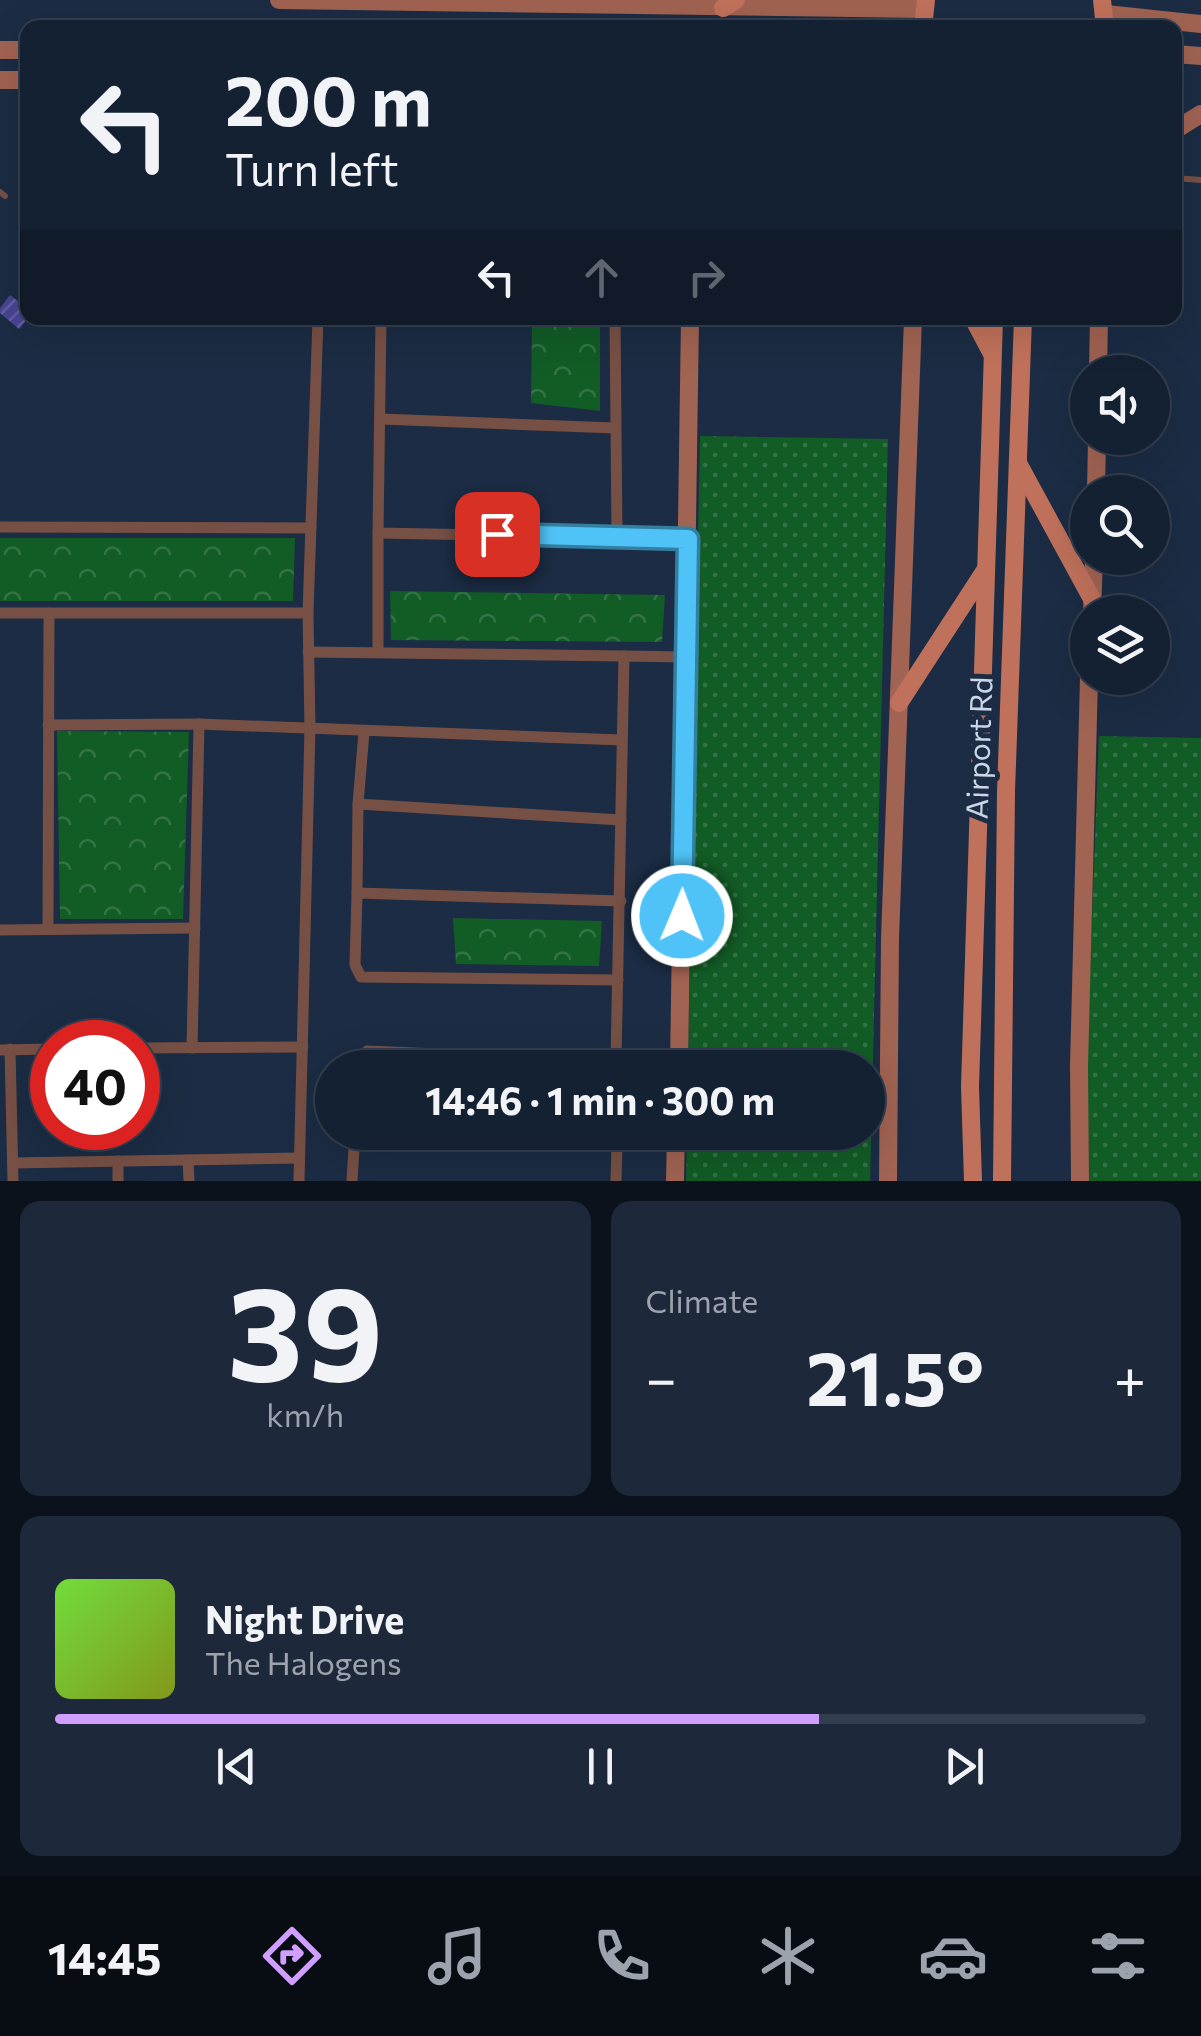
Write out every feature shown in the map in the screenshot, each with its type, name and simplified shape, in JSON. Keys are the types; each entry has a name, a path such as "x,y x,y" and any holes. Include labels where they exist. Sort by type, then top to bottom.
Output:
{"main road":[{"path":"977,325 993,357"},
{"path":"973,1181 970,1087 994,325"},
{"name":"Airport Rd","path":"1002,1181 1005,810 1024,325"},
{"path":"1018,462 1086,595"},
{"path":"899,703 986,568"}],"street":[{"path":"279,0 727,3 924,12"},
{"path":"1104,14 1162,20"},
{"path":"299,1181 310,728 308,613 318,325"},
{"path":"378,650 381,325"},
{"path":"615,325 617,536"},
{"path":"679,1050 690,325"},
{"path":"888,1181 890,938 913,325"},
{"path":"1098,355 1099,325"},
{"path":"381,419 615,428"},
{"path":"0,527 310,528"},
{"path":"378,534 688,539"},
{"path":"0,613 308,613"},
{"path":"48,929 49,613"},
{"path":"308,652 685,657"},
{"path":"616,1050 624,656"},
{"path":"1080,1181 1079,1066 1089,695"},
{"path":"48,725 199,724 622,740"},
{"path":"192,1048 199,724"},
{"path":"364,732 354,965 361,977 618,980"},
{"path":"358,804 621,820"},
{"path":"357,893 621,900"},
{"path":"0,930 195,928"},
{"path":"160,1048 303,1046"},
{"path":"13,1181 5,1050 30,1049"},
{"path":"352,1181 354,1150"},
{"path":"616,1181 617,1150"},
{"path":"675,1181 676,1150"},
{"path":"13,1163 299,1158"},
{"path":"118,1160 118,1181"},
{"path":"188,1160 189,1181"}],"green space":[{"path":"532,325 600,325 600,411 531,403"},
{"path":"700,436 888,439 873,1050 688,1050"},
{"path":"0,538 295,538 293,601 0,601"},
{"path":"390,591 665,595 662,642 391,640"},
{"path":"57,731 189,732 183,919 60,919"},
{"path":"1099,736 1201,738 1201,1181 1089,1181 1087,1049"},
{"path":"453,918 602,921 599,966 456,964"},
{"path":"687,1150 871,1150 870,1181 686,1181"}],"building":[{"path":"10,295 20,303 22,325 19,329 0,313"}],"route":[{"path":"497,534 688,539 682,916"}]}
